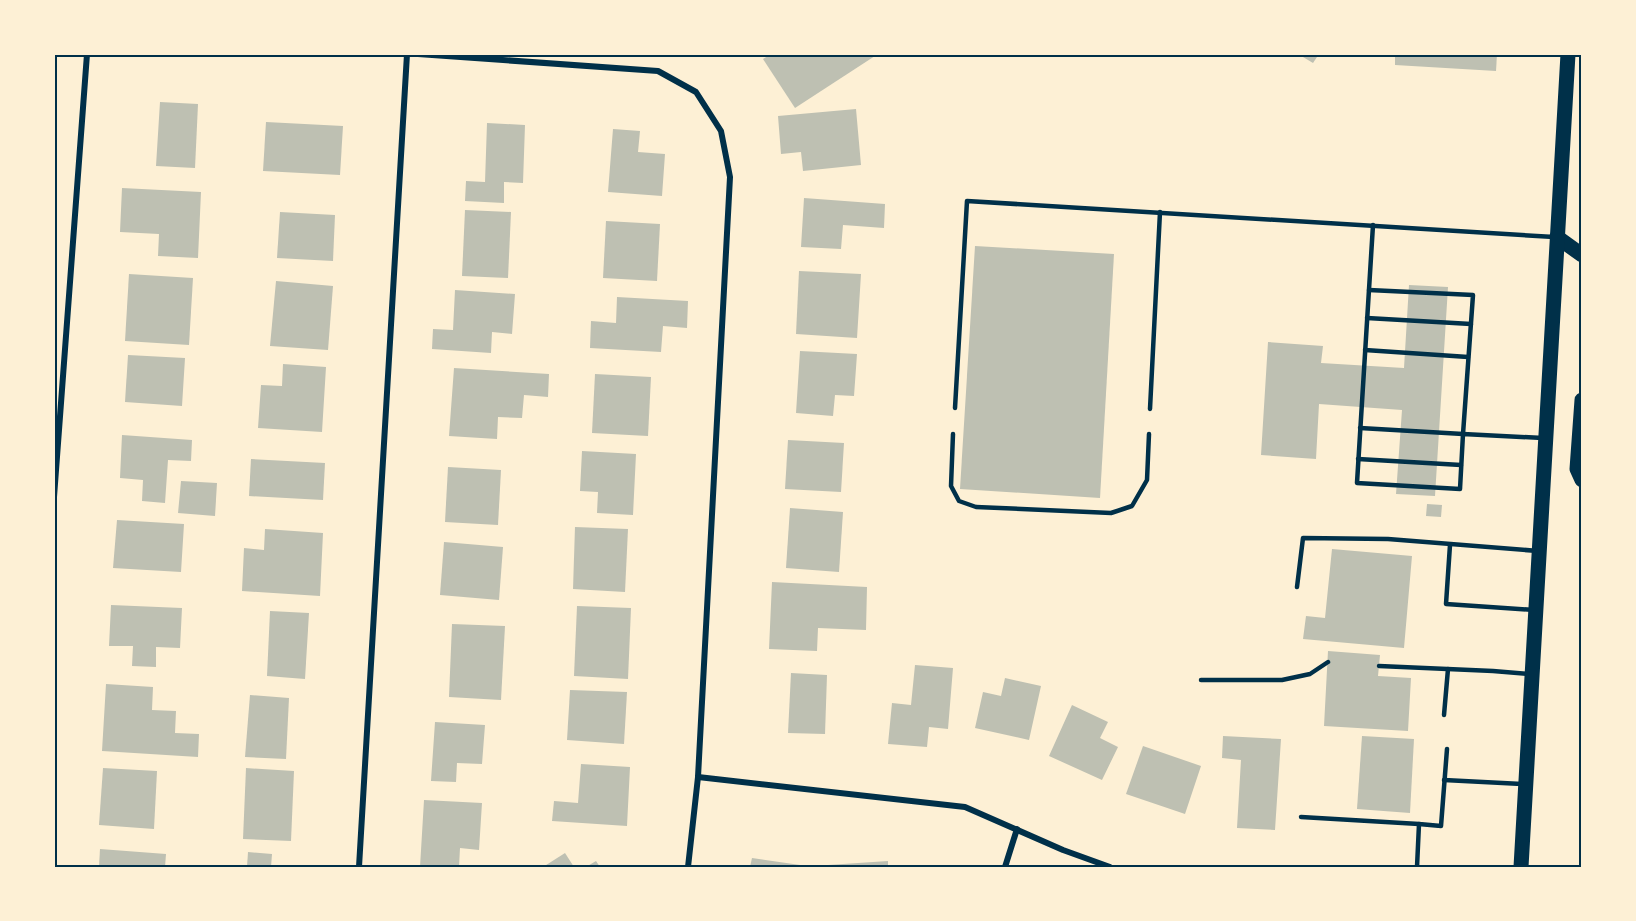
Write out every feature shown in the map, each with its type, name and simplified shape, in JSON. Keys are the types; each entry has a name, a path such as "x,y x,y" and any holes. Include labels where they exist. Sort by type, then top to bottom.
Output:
{"main road":[{"path":"1521,867 1568,54"},
{"path":"1557,237 1582,255"},
{"path":"1582,400 1577,469 1582,480"}],"street":[{"path":"54,497 87,54"},
{"path":"358,867 407,54"},
{"path":"418,54 658,71 696,92 721,131 730,177 698,777 688,867"},
{"path":"698,777 965,807 1063,850 1110,867"},
{"path":"1005,867 1017,830"}],"lane":[{"path":"955,408 967,201 1557,237"},
{"path":"1150,409 1160,212"},
{"path":"1369,290 1473,296 1460,489 1357,483 1373,225"},
{"path":"1367,318 1471,324"},
{"path":"1365,350 1468,357"},
{"path":"1360,428 1546,438"},
{"path":"953,434 951,486 959,501 976,507 1111,513 1132,506 1147,480 1149,434"},
{"path":"1358,459 1461,465"},
{"path":"1297,587 1302,538 1388,539 1539,551"},
{"path":"1450,545 1446,604 1535,610"},
{"path":"1201,680 1282,680 1310,674 1328,662"},
{"path":"1379,666 1532,675"},
{"path":"1444,715 1448,669"},
{"path":"1301,817 1441,826 1447,749"},
{"path":"1444,780 1525,784"},
{"path":"1417,867 1419,825"}],"building":[{"path":"771,54 878,54 795,108 763,59"},
{"path":"1298,54 1319,54 1313,63"},
{"path":"1395,54 1497,54 1496,71 1395,65"},
{"path":"160,102 198,104 195,168 156,166"},
{"path":"856,109 861,165 803,171 801,152 781,154 778,116"},
{"path":"266,122 343,126 340,175 263,171"},
{"path":"487,123 525,125 523,183 504,182 504,203 465,201 466,181 485,182"},
{"path":"613,129 640,131 638,152 665,154 662,196 608,192"},
{"path":"122,188 201,192 198,258 158,256 159,234 120,232"},
{"path":"804,198 885,204 884,228 843,225 841,249 801,247"},
{"path":"465,210 511,212 508,278 462,276"},
{"path":"280,212 335,215 333,261 277,258"},
{"path":"606,221 660,224 657,281 603,278"},
{"path":"975,246 1114,254 1100,498 960,489"},
{"path":"799,271 861,274 857,338 796,334"},
{"path":"129,274 193,278 189,345 125,341"},
{"path":"276,281 333,286 328,350 270,346"},
{"path":"1409,285 1448,287 1435,496 1396,494 1402,410 1319,404 1316,459 1261,455 1268,342 1323,346 1321,363 1404,368"},
{"path":"455,290 515,294 512,334 492,332 491,353 432,349 433,329 453,330"},
{"path":"617,297 688,301 687,328 663,326 661,352 590,348 591,321 616,323"},
{"path":"800,351 857,354 854,396 835,395 833,416 796,413"},
{"path":"128,355 185,358 182,406 125,402"},
{"path":"283,364 326,367 322,432 258,428 261,385 282,386"},
{"path":"454,368 549,374 548,397 524,395 522,418 498,417 497,439 449,436"},
{"path":"595,374 651,377 648,436 592,433"},
{"path":"122,435 192,440 191,461 168,460 165,503 142,501 143,480 120,478"},
{"path":"788,440 844,443 841,492 785,489"},
{"path":"582,451 636,454 633,515 597,513 598,492 580,491"},
{"path":"251,459 325,463 323,500 249,496"},
{"path":"448,467 501,470 498,525 445,522"},
{"path":"181,481 217,483 215,516 178,513"},
{"path":"1427,504 1442,505 1441,517 1426,516"},
{"path":"790,508 843,512 839,572 786,568"},
{"path":"117,520 184,524 181,572 113,568"},
{"path":"575,527 628,529 625,592 573,589"},
{"path":"265,529 323,533 320,596 242,591 244,548 264,550"},
{"path":"444,542 503,547 499,600 440,595"},
{"path":"1332,549 1412,556 1404,648 1303,639 1306,616 1325,618"},
{"path":"772,582 867,587 866,630 818,628 817,651 769,649"},
{"path":"111,605 182,608 180,648 156,647 156,667 132,666 133,646 109,646"},
{"path":"577,606 631,608 628,679 574,676"},
{"path":"270,611 309,613 305,679 267,676"},
{"path":"452,624 505,626 501,700 449,697"},
{"path":"1328,651 1380,655 1378,676 1411,678 1408,731 1324,726"},
{"path":"915,665 953,668 948,729 929,727 927,747 888,744 892,703 911,705"},
{"path":"791,673 827,675 825,734 788,733"},
{"path":"1005,678 1041,686 1029,740 975,728 983,692 1001,696"},
{"path":"106,684 153,687 152,710 176,711 175,733 199,734 198,757 102,751"},
{"path":"570,690 627,692 624,744 567,740"},
{"path":"250,695 289,698 286,759 245,757"},
{"path":"1072,705 1108,722 1100,738 1118,747 1102,780 1049,756"},
{"path":"435,722 485,725 482,764 457,763 456,782 431,781"},
{"path":"1223,736 1281,739 1275,830 1237,828 1241,760 1222,758"},
{"path":"1362,736 1414,739 1410,813 1357,809"},
{"path":"1143,746 1201,766 1185,814 1126,794"},
{"path":"581,764 630,767 627,826 552,821 554,801 578,803"},
{"path":"103,768 157,771 154,829 99,825"},
{"path":"246,768 294,771 291,841 243,839"},
{"path":"424,800 482,803 479,850 460,848 459,867 420,867"},
{"path":"100,849 166,854 165,867 99,867"},
{"path":"248,852 272,854 271,867 247,867"},
{"path":"565,853 574,867 543,867"},
{"path":"752,858 807,866 807,867 750,867"},
{"path":"596,861 600,867 586,867"},
{"path":"888,861 888,867 828,867 828,865"}]}
